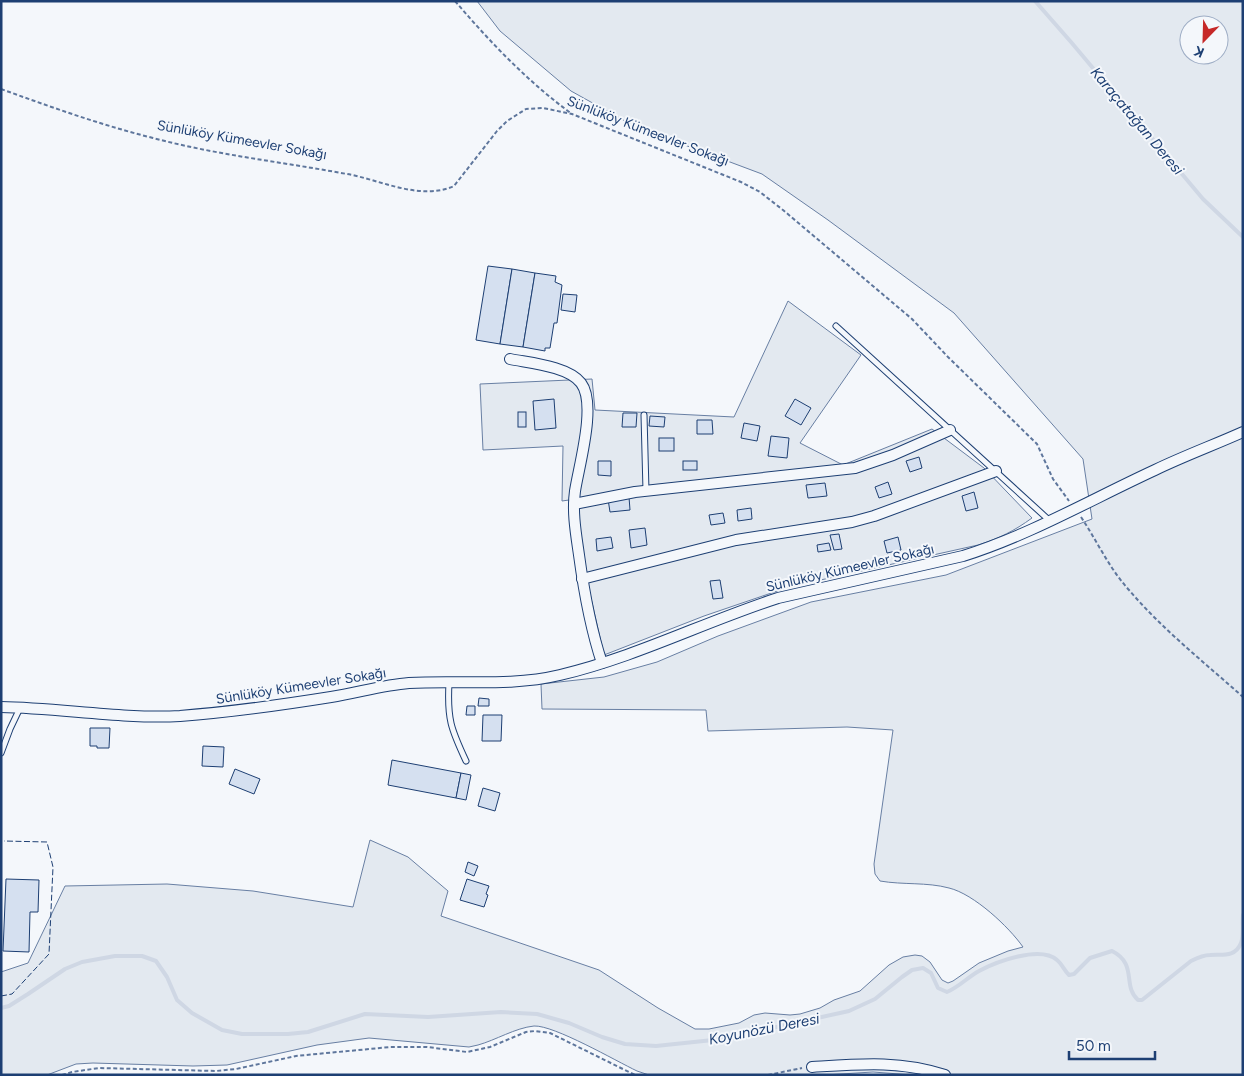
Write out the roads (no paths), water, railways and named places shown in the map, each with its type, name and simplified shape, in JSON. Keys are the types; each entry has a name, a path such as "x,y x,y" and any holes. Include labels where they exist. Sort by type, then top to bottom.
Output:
{"street":[{"path":"510,359 560,370 577,379 585,390 585,441 574,504 575,528 592,631 602,663"},
{"path":"574,504 646,491 855,468 893,455 950,430"},
{"name":"Sünlüköy Kümeevler Sokağı","path":"1,707 134,716 180,716 280,704 408,684 501,683 541,679 582,670 634,654 753,606 778,598 963,556 1008,540 1157,469 1243,432"},
{"path":"582,579 736,540 852,522 874,516 996,472"},
{"path":"812,1067 889,1063 908,1065 945,1075"}],"lane":[{"path":"836,326 1050,521"},
{"path":"644,414 646,491"},
{"path":"449,683 449,718 457,742 466,760"},
{"path":"1,753 20,708"}],"waterway":[{"name":"Karaçatağan Deresi","path":"1035,1 1203,199 1243,237"},
{"name":"Koyunözü Deresi","path":"1,1008 9,1006 65,969 82,962 115,956 142,956 156,961 167,977 177,1000 192,1013 222,1030 242,1034 308,1032 365,1014 428,1017 501,1012 537,1014 569,1023 602,1037 625,1044 656,1046 732,1038 849,1011 875,999 912,970 923,968 931,973 938,988 947,992 975,973 1018,956 1040,954 1049,956 1057,960 1069,975 1074,974 1090,958 1112,951 1125,962 1133,994 1138,1000 1142,1000 1191,961 1205,956 1228,954 1235,951 1242,940 1243,915"}]}
